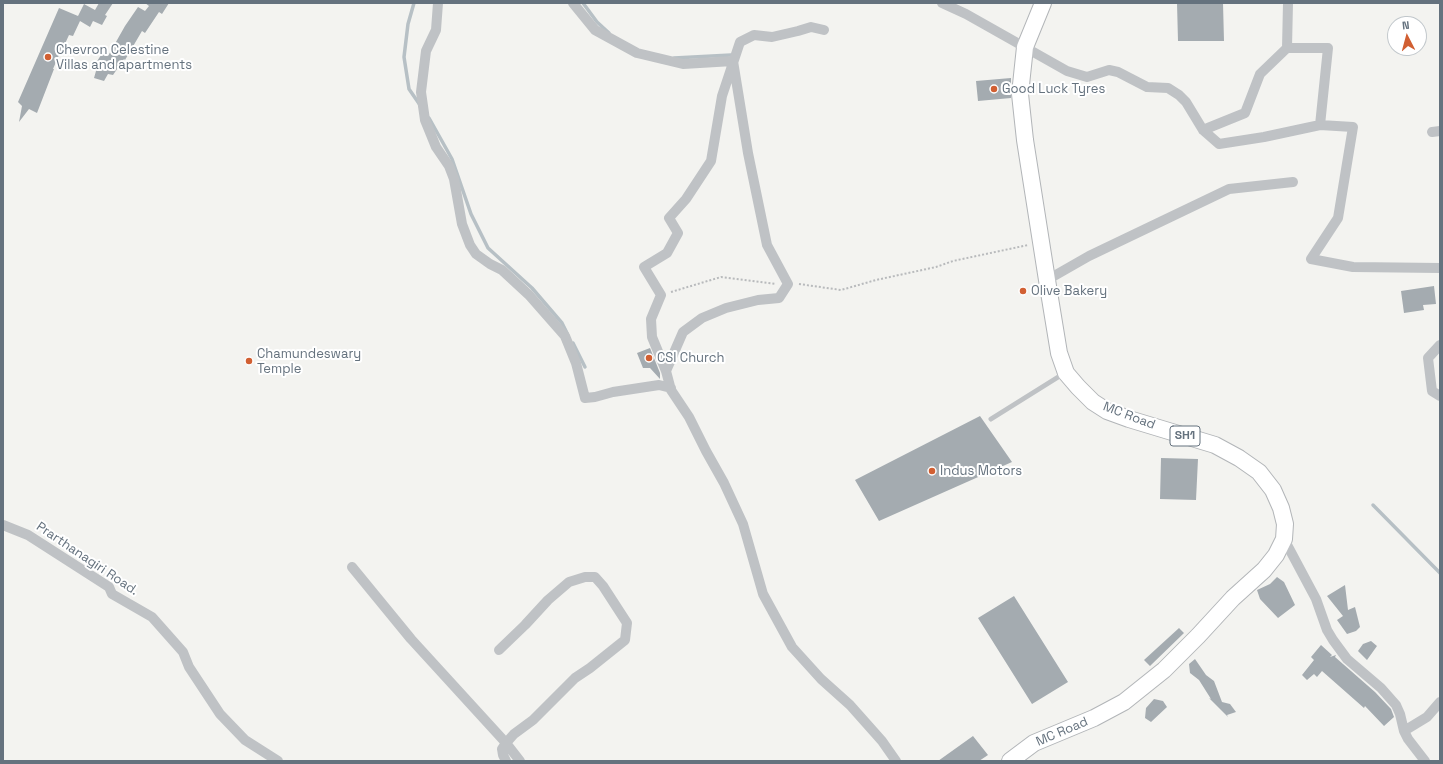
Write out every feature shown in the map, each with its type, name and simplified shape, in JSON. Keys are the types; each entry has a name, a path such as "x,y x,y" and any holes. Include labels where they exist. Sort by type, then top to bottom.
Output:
{"main road":[{"name":"MC Road","path":"1010,761 1034,743 1094,718 1124,702 1164,670 1233,598 1264,570 1276,555 1284,539 1285,524 1281,508 1273,490 1259,472 1239,458 1215,445 1107,411 1093,402 1078,388 1066,372 1059,353 1024,140 1020,94 1024,47 1043,3"}],"street":[{"path":"438,3 436,30 426,51 421,92 425,120 436,147 449,166 454,179 462,224 470,245 476,254 502,270 528,295 565,336 576,363 584,398 659,385 671,388"},
{"path":"573,3 595,30 637,53 684,64 733,61"},
{"path":"942,3 966,14 1067,71 1087,77 1109,70 1118,72 1147,87 1168,88 1179,95 1186,102 1203,130 1219,144 1264,137 1320,125 1353,127 1338,218 1311,259 1353,267 1440,268"},
{"path":"1287,48 1288,3"},
{"path":"824,30 811,27 772,37 754,35 740,42 722,96 711,161 686,199 669,218 678,233 667,253 644,267 661,295 651,319 652,337 666,371 671,388 689,416 706,451 728,490 743,524 763,594 792,647 821,679 872,729 896,761"},
{"path":"1203,130 1245,112 1260,74 1287,48 1328,48 1320,125"},
{"path":"666,371 683,332 702,318 726,308 745,303 779,298 788,284 767,245 748,153 733,61"},
{"path":"1047,280 1089,256 1230,189 1293,182"},
{"path":"1428,358 1440,346"},
{"path":"1428,358 1440,358"},
{"path":"1428,358 1432,391 1440,396"},
{"name":"Prarthanagiri Road.","path":"3,525 28,535 109,587 112,594 152,618 183,652 189,667 220,714 245,740 278,761"},
{"path":"1284,539 1316,599 1327,630 1333,640 1347,659 1389,696 1398,709 1403,727 1412,745 1425,761"},
{"path":"352,567 411,639 506,743 520,761"},
{"path":"498,650 568,582 585,577 595,577 603,586 627,624 625,640 575,678 533,720 514,734 506,743 502,748 506,761"},
{"path":"1403,727 1426,717 1440,702"}],"lane":[{"path":"991,419 1066,372"}],"path":[{"path":"661,295 721,277 767,284 803,284 841,290 876,280 936,267 953,261 1041,242"}],"building":[{"name":"Chevron Celestine Villas and apartments","path":"99,3 113,3 105,15 107,16 102,25 93,21 90,27 80,21 73,36 69,35 62,48 37,113 29,109 19,122 22,106 18,102 59,8 78,16 84,4 95,10"},
{"path":"145,3 169,3 162,14 159,12 145,33 142,31 125,60 124,59 113,75 108,74 104,81 94,78 96,71 92,69 103,52 108,56 138,7 145,11 149,6"},
{"path":"1177,3 1223,3 1224,41 1178,41"},
{"name":"Good Luck Tyres","path":"1011,78 1011,98 978,101 976,81"},
{"path":"1434,286 1436,304 1423,305 1424,310 1404,313 1401,291"},
{"name":"CSI Church","path":"650,348 660,373 660,379 650,368 643,368 637,353"},
{"name":"Indus Motors","path":"980,416 1012,462 879,521 855,480"},
{"path":"1161,458 1198,459 1196,500 1160,499"},
{"path":"1277,577 1284,582 1295,605 1278,618 1260,599 1257,590 1270,584"},
{"path":"1345,585 1348,610 1355,607 1360,627 1356,631 1347,634 1337,620 1343,616 1327,596"},
{"path":"1014,596 1068,682 1032,704 978,618"},
{"path":"1179,628 1184,633 1150,666 1144,660"},
{"path":"1371,641 1377,646 1367,660 1358,651 1363,644"},
{"path":"1321,645 1332,655 1330,657 1336,655 1335,657 1375,692 1391,709 1394,717 1384,726 1365,706 1364,708 1322,671 1317,677 1314,674 1307,680 1302,675 1314,660 1311,657"},
{"path":"1195,659 1206,675 1214,681 1222,702 1230,704 1236,712 1227,715 1228,717 1209,698 1211,699 1199,680 1190,673 1189,664"},
{"path":"1154,699 1163,701 1167,707 1151,722 1145,718 1146,708"},
{"path":"973,736 988,755 979,761 938,761"}],"waterway":[{"path":"414,3 408,24 404,57 409,89 420,105"},
{"path":"583,3 597,22 609,33"},
{"path":"674,58 731,55"},
{"path":"429,118 452,159 471,214 488,248 532,288 562,323 567,333"},
{"path":"573,343 585,367"},
{"path":"1373,505 1440,573"}],"place":[{"name":"Chevron Celestine Villas and apartments","path":"48,57"},
{"name":"Good Luck Tyres","path":"994,89"},
{"name":"Olive Bakery","path":"1023,291"},
{"name":"CSI Church","path":"649,358"},
{"name":"Chamundeswary Temple","path":"249,361"},
{"name":"Indus Motors","path":"932,471"}]}
